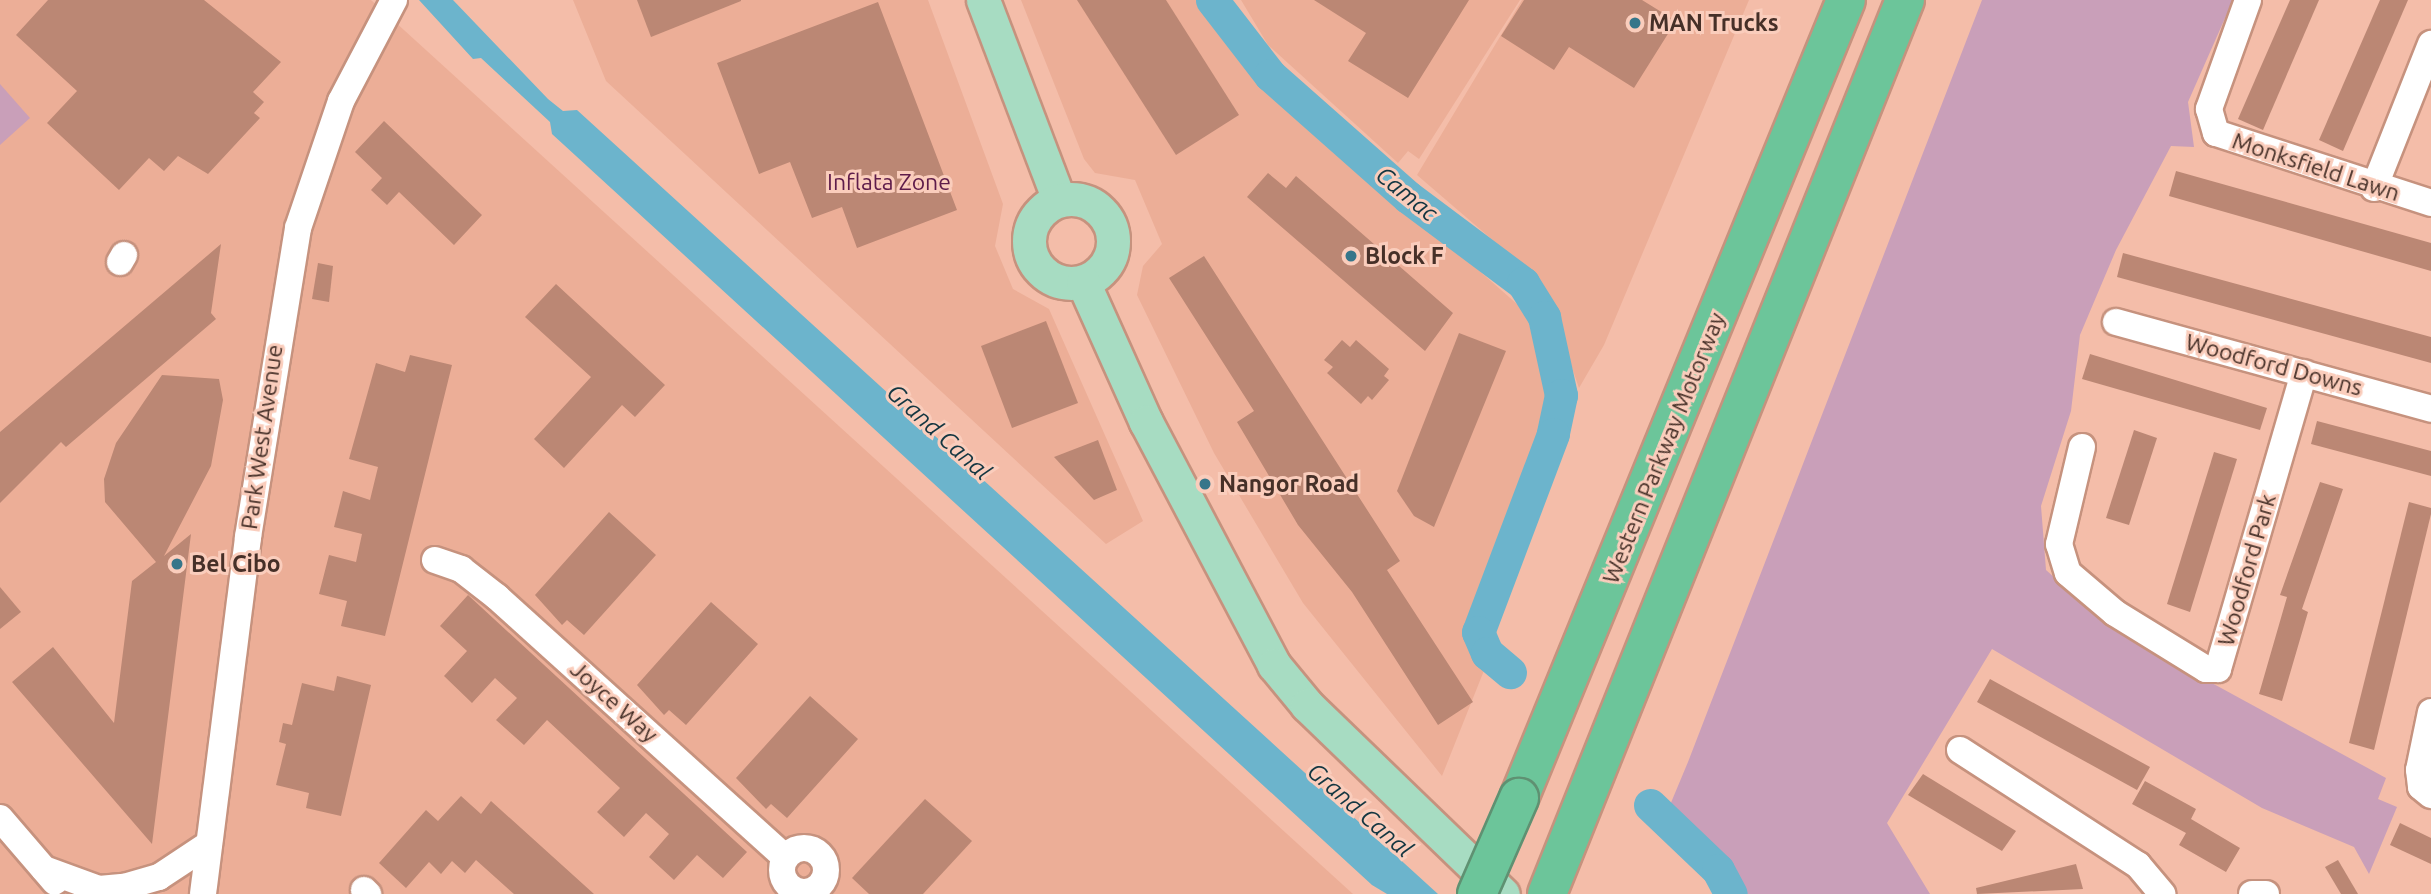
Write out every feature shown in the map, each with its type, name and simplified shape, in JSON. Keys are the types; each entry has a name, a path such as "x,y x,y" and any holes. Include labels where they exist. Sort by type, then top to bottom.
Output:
{"highway":[{"name":"Western Parkway Motorway","path":"1478,894 1846,0"},
{"path":"1553,878 1905,0"}],"main road":[{"path":"983,0 1059,200"},
{"path":"1059,200 1088,202 1109,223 1109,258 1083,282 1057,281 1031,254 1031,227 1059,200"},
{"path":"1083,282 1146,422 1274,665 1307,705 1503,894"}],"street":[{"name":"Monksfield Lawn","path":"2248,0 2209,108 2216,133 2374,188 2431,203"},
{"name":"Park West Avenue","path":"202,894 246,550 298,228 341,101 389,8"},
{"path":"2374,188 2431,44"},
{"name":"Woodford Downs","path":"2116,322 2431,409"},
{"name":"Woodford Park","path":"2082,447 2059,544 2068,573 2115,613 2206,669 2218,669 2304,373"},
{"name":"Joyce Way","path":"435,560 461,569 497,597 779,874 812,891"},
{"path":"2431,712 2419,766 2421,787 2431,795"},
{"path":"1960,750 2138,865 2162,894"},
{"path":"0,818 66,894"},
{"path":"44,869 99,889 124,887 159,877 209,844"},
{"path":"779,874 796,848 817,852 826,864 812,891"},
{"path":"2252,894 2266,894"}],"shaded area":[{"path":"0,0 371,0 1353,894 0,894"},
{"path":"573,0 928,0 1003,204 995,246 1013,289 1049,309 1143,521 1106,544 606,81"},
{"path":"1021,0 1205,0 1256,74 1526,312 1550,404 1470,626 1471,646 1485,668 1442,776 1303,603 1214,453 1137,295 1143,266 1162,244 1135,180 1095,173 1084,159"},
{"path":"1241,0 1520,0 1419,159 1408,151 1398,163 1268,45"},
{"path":"1522,0 1749,0 1604,345 1579,388 1549,301 1531,273 1417,175"},
{"path":"1982,0 2233,0 2188,102 2194,147 2171,146 2116,250 2080,335 2071,411 2041,506 2046,570 2111,628 2386,778 2378,799 2397,807 2369,874 2354,847 2262,808 1992,649 1887,823 1930,894 1737,894 1721,867 1658,804 1670,805 1688,762"},
{"path":"0,84 30,118 0,145"}],"water":[{"path":"419,0 453,0 548,99 563,111 577,110 1438,894 1387,894 1372,885 552,134 550,122 481,58 473,59"}],"building":[{"path":"48,0 204,0 281,62 253,92 264,102 254,113 260,118 208,174 178,156 164,171 149,158 119,190 47,123 77,91 16,35"},
{"path":"637,0 741,0 741,1 651,37"},
{"path":"1077,0 1166,0 1239,115 1176,155"},
{"path":"1314,0 1469,0 1408,98 1348,61 1366,33"},
{"path":"1524,0 1642,0 1676,21 1634,88 1569,47 1554,70 1501,36"},
{"path":"2290,0 2319,0 2263,130 2238,119"},
{"path":"2380,0 2408,0 2343,151 2319,140"},
{"path":"878,2 957,210 857,248 842,207 812,218 790,162 759,174 717,63"},
{"path":"384,121 482,215 454,245 399,192 387,205 371,190 382,178 355,152"},
{"path":"2176,171 2431,243 2431,271 2169,196"},
{"name":"Block F","path":"1268,173 1286,188 1296,176 1453,313 1425,351 1247,197"},
{"path":"221,244 211,313 216,319 66,447 61,442 0,503 0,432"},
{"path":"2123,253 2431,337 2431,363 2117,277"},
{"path":"1204,256 1400,561 1387,570 1473,702 1438,725 1352,592 1298,525 1237,422 1254,411 1169,278"},
{"path":"318,263 333,266 329,302 312,299"},
{"path":"556,284 665,385 635,417 622,405 564,468 534,439 591,377 525,317"},
{"path":"1046,321 1078,403 1012,428 981,346"},
{"path":"1459,333 1506,351 1434,527 1414,516 1397,491"},
{"path":"1342,340 1350,347 1356,340 1389,369 1384,376 1389,380 1372,400 1368,396 1361,404 1327,373 1333,367 1324,360"},
{"path":"2090,354 2267,408 2260,430 2082,379"},
{"path":"410,355 452,365 385,636 341,626 347,601 319,594 329,555 356,562 362,534 334,527 343,491 370,500 378,467 349,459 376,363 405,372"},
{"path":"162,375 219,379 223,400 211,466 164,556 191,534 152,844 12,682 53,647 114,723 132,581 156,562 105,502 104,479 116,443"},
{"path":"2317,421 2431,451 2431,476 2311,444"},
{"path":"2134,430 2157,438 2129,525 2106,518"},
{"path":"1098,440 1117,490 1094,500 1054,457"},
{"path":"2214,452 2237,459 2190,612 2167,604"},
{"path":"2320,482 2343,489 2302,609 2308,612 2282,701 2259,694 2287,597 2280,595"},
{"path":"2409,502 2431,508 2431,514 2374,750 2349,743"},
{"path":"609,512 656,555 584,635 567,620 562,625 535,595"},
{"path":"0,587 21,612 0,629"},
{"path":"468,595 747,852 723,878 697,855 674,880 649,857 669,834 646,813 624,837 597,812 620,788 547,720 524,745 496,720 517,698 495,678 472,703 444,676 467,651 440,626"},
{"path":"711,602 758,644 686,725 669,710 664,715 637,685"},
{"path":"337,676 371,685 341,816 306,808 309,793 276,785 286,744 279,742 283,723 292,725 302,683 334,691"},
{"path":"1990,679 2150,767 2137,790 1977,702"},
{"path":"810,696 858,739 787,818 771,804 766,809 736,778"},
{"path":"1923,774 2016,831 2002,851 1908,795"},
{"path":"2145,781 2196,809 2191,819 2240,848 2226,872 2179,845 2186,833 2132,804"},
{"path":"461,796 481,814 491,801 594,894 514,894 476,860 465,873 452,861 441,874 429,862 406,888 379,863 426,810 438,821"},
{"path":"925,799 972,841 923,894 869,894 852,878"},
{"path":"2400,823 2431,838 2431,864 2390,845"},
{"path":"2338,860 2358,894 2341,894 2325,867"},
{"path":"2076,864 2083,889 1977,894 1976,888"}],"waterway":[{"name":"Camac","path":"1212,0 1270,75 1408,197 1523,283 1544,317 1561,395 1553,434 1478,632 1487,653 1510,672"},
{"name":"Camac","path":"1650,805 1718,870 1731,894"}],"place":[{"name":"MAN Trucks","path":"1635,23"},
{"name":"Block F","path":"1351,256"},
{"name":"Nangor Road","path":"1205,484"},
{"name":"Bel Cibo","path":"177,564"}],"park label":[{"name":"Inflata Zone","path":"889,182"}],"water label":[{"name":"Grand Canal","path":"939,432"},
{"name":"Grand Canal","path":"1360,810"}]}
